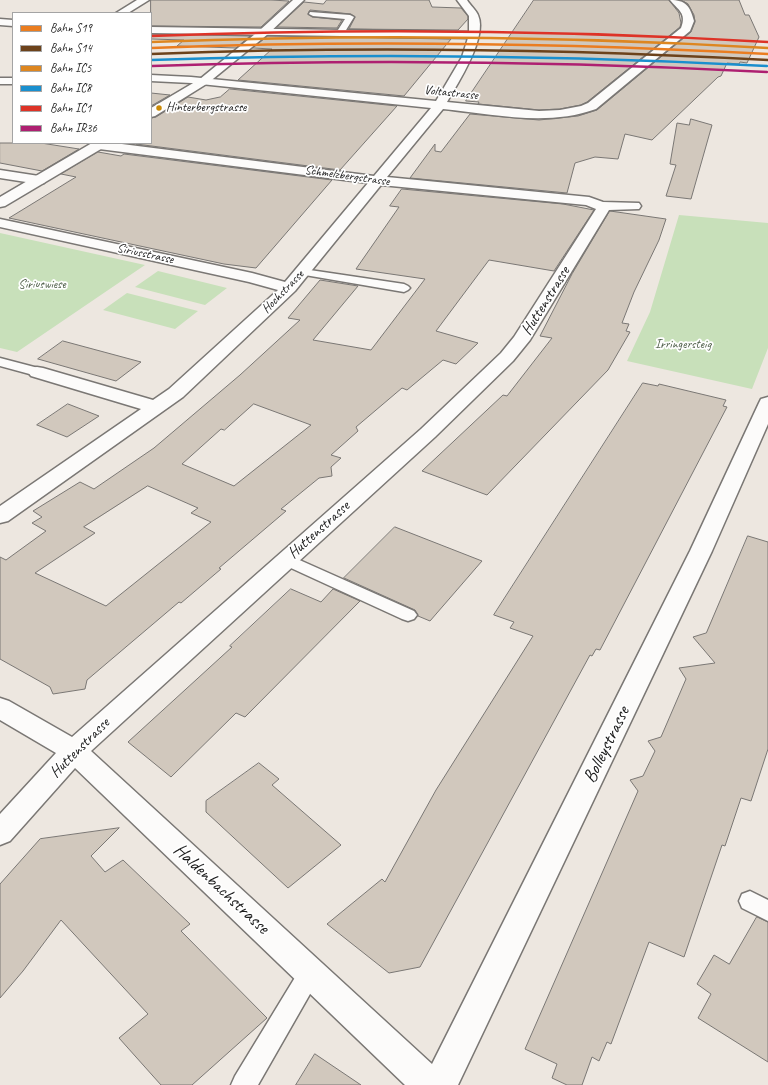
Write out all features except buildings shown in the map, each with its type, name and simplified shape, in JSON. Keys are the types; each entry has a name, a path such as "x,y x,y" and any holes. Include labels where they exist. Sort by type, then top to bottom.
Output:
{"street":[{"path":"123,12 144,0"},
{"path":"152,112 204,81 264,32 299,0"},
{"path":"462,0 474,16 485,13"},
{"name":"Voltastrasse","path":"152,78 204,81 440,106 540,115 560,115 592,106 686,29 689,21 687,13 681,4 675,0"},
{"name":"Hochstrasse","path":"0,516 176,393 289,288 440,106 467,57 474,35 474,16"},
{"path":"0,22 12,23"},
{"path":"152,30 474,35"},
{"path":"0,81 12,81"},
{"path":"0,203 100,144"},
{"name":"Schmelzbergstrasse","path":"100,144 379,179 406,184 589,201 598,205 634,206"},
{"path":"0,174 39,180"},
{"name":"Huttenstrasse","path":"0,833 74,751 428,433 507,357 521,340 598,217 603,208 598,205"},
{"name":"Siriusstrasse","path":"0,223 237,275 289,288"},
{"path":"37,372 156,407"},
{"name":"Bolleystrasse","path":"440,1085 695,565 768,403"},
{"name":"Haldenbachstrasse","path":"0,708 74,751 430,1085"}],"lane":[{"path":"313,14 350,17 340,33"},
{"path":"303,272 404,288"},
{"path":"0,362 37,372"},
{"path":"286,559 408,614"},
{"path":"244,1085 310,973"}],"green space":[{"name":"Irringersteig","path":"679,215 768,223 768,348 752,389 627,361 650,312"},
{"name":"Siriuswiese","path":"0,233 145,265 17,352 0,348"},
{"path":"158,271 227,288 205,305 135,287"},
{"path":"127,293 198,311 175,329 103,310"}],"rail line":[{"name":"IC1","path":"152,36 305,31 460,31 614,34 768,42"},
{"name":"IC5","path":"152,42 305,37 460,37 614,40 768,48"},
{"name":"S19","path":"152,48 305,43 460,43 537,44 768,54"},
{"name":"S14","path":"152,54 305,49 460,49 537,50 768,60"},
{"name":"IC8","path":"152,60 228,57 382,55 613,59 767,66"},
{"name":"IR36","path":"152,66 229,63 383,61 613,65 767,72"}],"place":[{"name":"Hinterbergstrasse","path":"159,108"}]}
